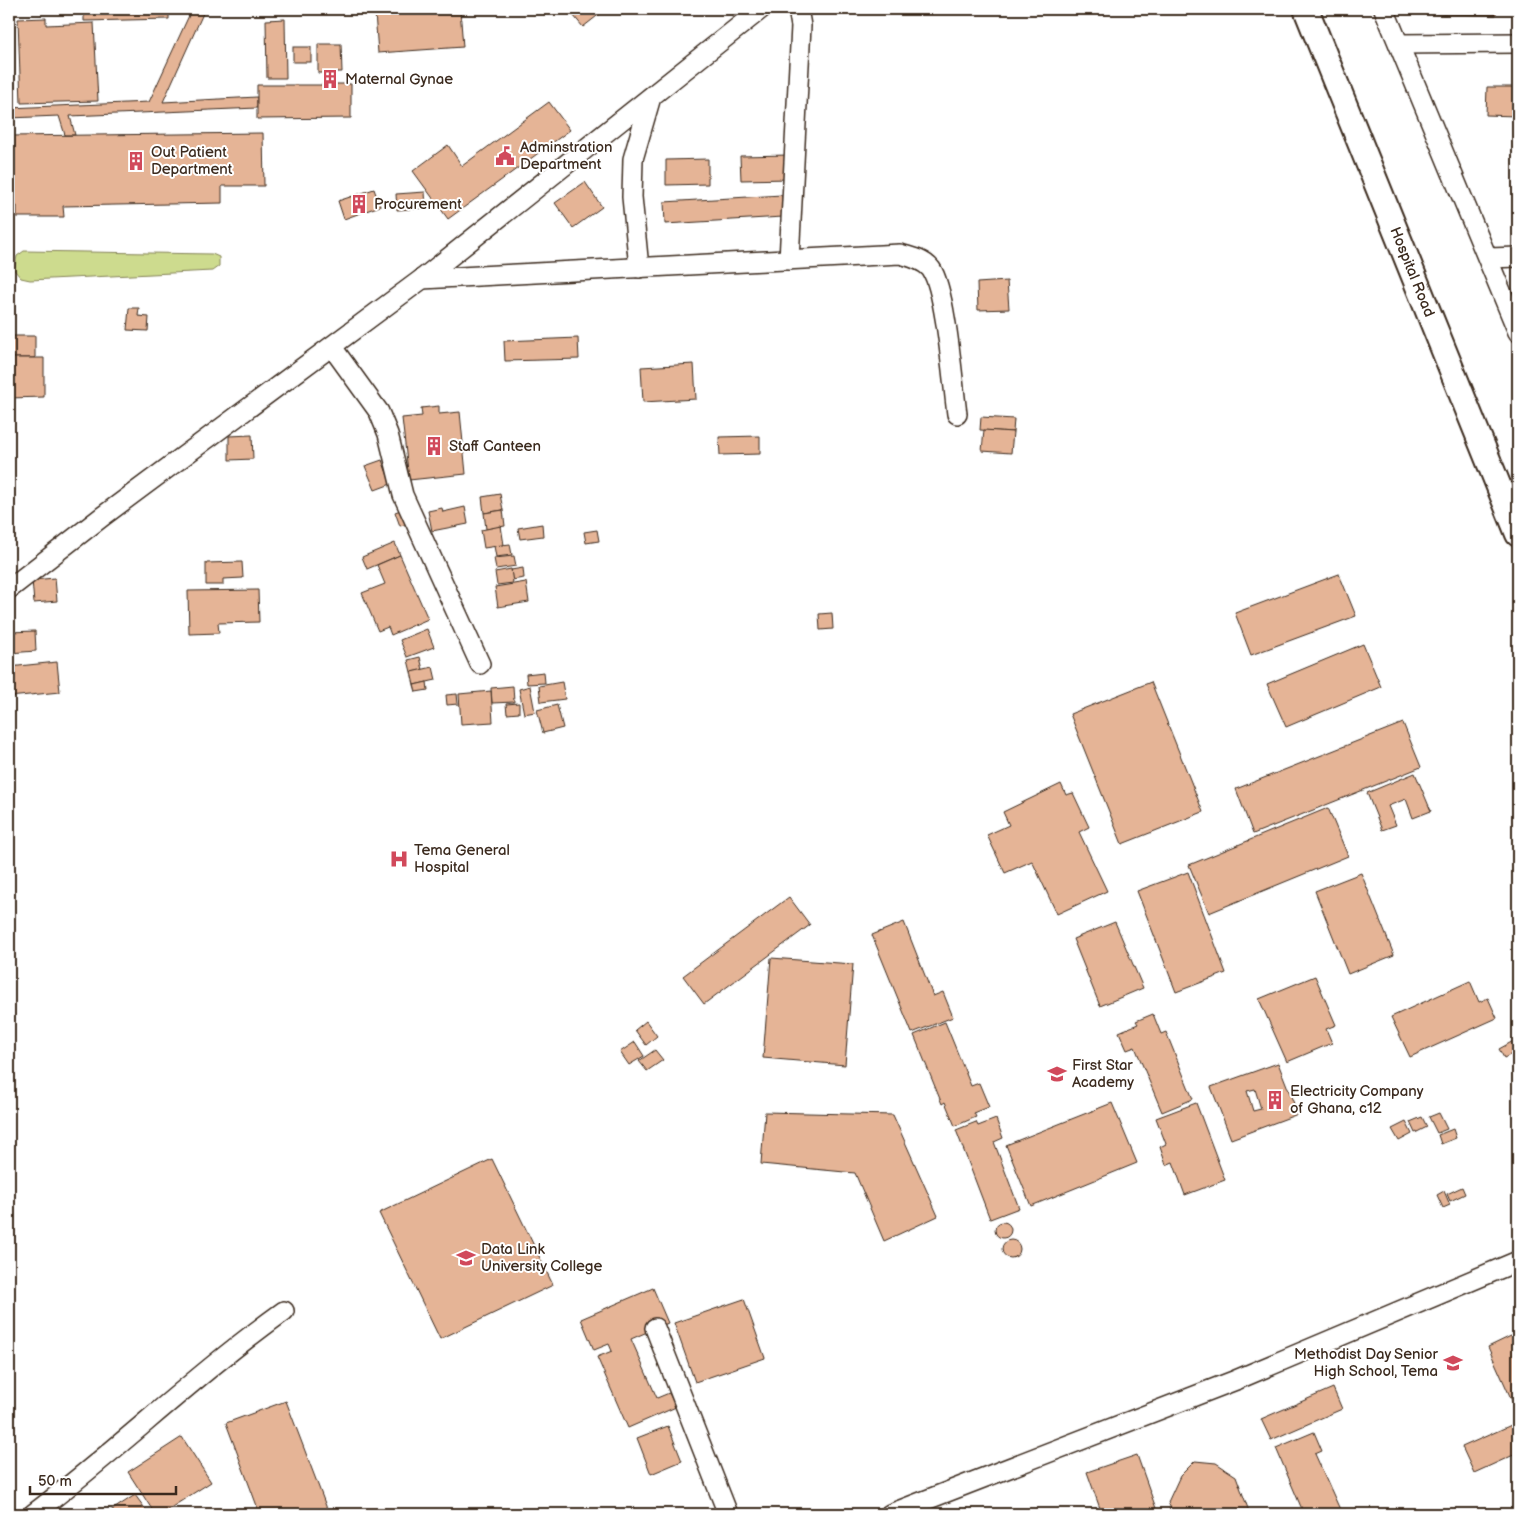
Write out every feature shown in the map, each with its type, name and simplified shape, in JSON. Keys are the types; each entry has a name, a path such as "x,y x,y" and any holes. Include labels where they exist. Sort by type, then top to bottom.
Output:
{"main road":[{"name":"Hospital Road","path":"1306,9 1518,534"}],"street":[{"path":"9,590 103,516 422,279 761,9"},
{"path":"790,260 801,26 798,9"},
{"path":"1384,9 1489,258 1518,332"},
{"path":"1398,44 1518,43"},
{"path":"639,268 632,198 633,159 651,97"},
{"path":"422,279 900,254 918,259 931,269 940,290 957,414"},
{"path":"1489,258 1518,257"},
{"path":"332,347 379,412 388,434 403,494 480,664"},
{"path":"890,1514 1236,1380 1518,1261"},
{"path":"33,1514 87,1474 239,1343 284,1311"},
{"path":"655,1328 728,1514"}],"green space":[{"path":"24,251 212,254 219,257 219,266 212,271 30,280 21,278 14,270 17,256"}],"building":[{"path":"84,9 169,9 169,19 84,21"},
{"path":"192,9 205,9 163,102 257,97 257,108 70,116 75,135 65,135 59,116 9,118 9,108 149,102"},
{"path":"418,9 460,9 463,47 378,53 375,13"},
{"path":"568,9 606,9 583,27"},
{"path":"1435,9 1496,9 1496,15 1435,14"},
{"path":"46,18 46,25 94,23 98,101 21,103 18,19"},
{"path":"285,19 286,78 267,78 266,20"},
{"name":"Maternal Gynae","path":"318,44 341,44 342,72 334,72 334,84 351,84 351,118 257,119 257,85 325,85 325,73 318,73"},
{"path":"293,47 311,47 311,62 293,62"},
{"path":"1487,87 1517,87 1516,116 1486,115"},
{"name":"Adminstration Department","path":"549,102 570,130 448,219 413,171 448,145 462,166"},
{"name":"Out Patient Department","path":"263,133 264,186 222,186 222,203 63,206 64,217 17,217 17,206 9,206 9,136"},
{"path":"790,155 790,179 741,180 740,156"},
{"path":"708,159 708,184 666,185 666,160"},
{"path":"585,182 602,207 573,228 555,203"},
{"name":"Procurement","path":"374,189 380,206 344,219 338,201"},
{"path":"425,192 426,208 397,210 396,194"},
{"path":"1514,192 1518,192 1518,245 1515,245"},
{"path":"782,195 783,217 665,224 664,202"},
{"path":"1007,281 1009,309 978,310 977,283"},
{"path":"129,308 139,308 138,316 149,317 148,331 127,330"},
{"path":"9,336 35,336 35,358 9,358"},
{"path":"578,338 579,359 505,361 504,341"},
{"path":"9,358 44,358 44,397 9,398"},
{"path":"694,364 696,399 643,402 641,367"},
{"name":"Staff Canteen","path":"439,406 439,414 460,412 466,474 409,480 402,418 422,416 421,408"},
{"path":"981,417 1014,419 1013,432 980,430"},
{"path":"984,430 1013,432 1011,453 982,451"},
{"path":"252,435 253,459 229,460 229,436"},
{"path":"760,436 760,454 720,455 719,437"},
{"path":"382,460 391,484 375,490 365,466"},
{"path":"500,494 503,510 484,513 482,497"},
{"path":"465,507 468,524 432,531 428,511 442,508 443,512"},
{"path":"403,509 408,524 400,526 395,512"},
{"path":"503,510 505,526 486,529 484,513"},
{"path":"542,524 543,536 520,539 518,528"},
{"path":"501,526 504,545 484,548 481,530"},
{"path":"597,530 599,541 586,543 584,532"},
{"path":"395,543 400,555 367,569 362,557"},
{"path":"510,544 512,555 496,557 494,546"},
{"path":"400,555 428,619 391,635 388,627 378,631 362,593 385,584 377,565"},
{"path":"514,556 516,566 496,569 494,558"},
{"path":"242,562 243,578 223,579 223,585 206,585 206,563"},
{"path":"523,568 524,578 512,580 511,570"},
{"path":"511,569 513,583 497,585 495,572"},
{"path":"1339,574 1356,616 1251,655 1235,613"},
{"path":"55,578 57,601 34,603 32,580"},
{"path":"526,582 529,602 498,607 495,587"},
{"path":"258,590 259,622 218,623 219,633 189,634 188,591"},
{"path":"832,613 833,629 820,630 819,614"},
{"path":"427,629 434,647 407,657 400,640"},
{"path":"35,631 36,651 9,653 9,632"},
{"path":"1363,644 1381,687 1286,727 1267,684"},
{"path":"420,657 423,670 411,672 408,660"},
{"path":"57,662 60,692 9,697 9,667"},
{"path":"433,667 436,680 414,685 411,672"},
{"path":"544,672 545,683 527,684 526,674"},
{"path":"427,682 428,690 416,692 414,685"},
{"path":"562,682 565,699 541,702 539,686"},
{"path":"1151,682 1203,812 1122,844 1070,714"},
{"path":"513,686 514,702 492,703 491,688"},
{"path":"530,686 535,712 524,714 519,689"},
{"path":"491,691 493,722 461,724 459,694"},
{"path":"457,694 458,704 447,705 446,695"},
{"path":"519,703 519,713 507,714 506,704"},
{"path":"557,705 563,728 543,733 537,710"},
{"path":"1403,723 1421,767 1253,834 1236,789"},
{"path":"1415,773 1431,811 1413,818 1406,799 1388,806 1396,825 1382,830 1367,793"},
{"path":"1061,784 1066,795 1073,793 1089,827 1079,832 1107,891 1057,914 1032,861 1005,873 987,835 1009,825 1003,812"},
{"path":"1328,808 1348,856 1209,913 1189,865"},
{"path":"1188,872 1226,973 1176,992 1137,891"},
{"path":"1361,873 1394,955 1348,974 1315,891"},
{"path":"789,897 810,925 704,1004 683,976"},
{"path":"904,922 933,996 943,992 953,1017 912,1033 872,935"},
{"path":"1115,922 1143,988 1100,1006 1073,939"},
{"path":"771,958 853,964 845,1065 763,1058"},
{"path":"1315,976 1336,1025 1326,1029 1332,1043 1287,1062 1259,999"},
{"path":"1470,981 1479,1002 1488,998 1497,1018 1410,1057 1391,1017"},
{"path":"1153,1014 1161,1034 1166,1032 1193,1099 1162,1112 1135,1047 1127,1050 1119,1032 1138,1024 1136,1021"},
{"path":"646,1021 657,1036 646,1045 635,1030"},
{"path":"945,1022 971,1086 979,1083 989,1107 974,1113 976,1117 955,1126 945,1102 942,1104 914,1035"},
{"path":"1517,1039 1518,1051 1504,1058 1499,1049"},
{"path":"635,1042 644,1056 629,1065 620,1052"},
{"path":"655,1050 663,1060 647,1071 639,1061"},
{"name":"Electricity Company of Ghana, c12","path":"1278,1063 1298,1114 1231,1139 1211,1087","holes":["1255,1089 1261,1109 1253,1111 1247,1091"]},
{"path":"1112,1103 1137,1163 1031,1206 1006,1145"},
{"path":"1196,1103 1225,1180 1185,1195 1173,1162 1166,1165 1160,1147 1166,1144 1156,1118"},
{"path":"765,1112 893,1115 938,1216 884,1241 855,1173 761,1164"},
{"path":"1439,1113 1447,1129 1437,1133 1429,1117"},
{"path":"1422,1117 1427,1127 1415,1133 1410,1122"},
{"path":"996,1119 1003,1138 994,1142 1019,1208 990,1219 956,1130 976,1122 978,1126"},
{"path":"1406,1122 1412,1134 1399,1141 1392,1129"},
{"path":"1453,1129 1456,1138 1441,1144 1438,1135"},
{"path":"492,1159 553,1285 440,1339 379,1213"},
{"path":"1462,1187 1465,1194 1450,1201 1447,1194"},
{"path":"1444,1191 1450,1205 1443,1208 1437,1195"},
{"path":"1000,1222 1006,1222 1011,1227 1009,1236 1000,1238 995,1233 995,1227"},
{"path":"1007,1240 1015,1240 1020,1245 1018,1256 1007,1258 1002,1253 1002,1245"},
{"path":"653,1288 668,1323 631,1339 657,1398 669,1393 676,1407 628,1428 597,1357 612,1351 609,1344 594,1350 581,1319"},
{"path":"744,1299 765,1358 695,1382 674,1323"},
{"path":"1513,1335 1518,1346 1518,1414 1488,1347"},
{"path":"1333,1388 1342,1409 1271,1440 1261,1419"},
{"path":"286,1401 329,1514 260,1514 226,1423"},
{"path":"1518,1422 1518,1453 1474,1473 1462,1447"},
{"path":"668,1426 682,1461 651,1474 637,1438"},
{"path":"1314,1432 1322,1451 1315,1454 1342,1514 1304,1514 1276,1448"},
{"path":"182,1437 211,1482 161,1514 155,1514 128,1472"},
{"path":"1137,1455 1158,1514 1102,1514 1087,1472"},
{"path":"1195,1461 1216,1463 1236,1476 1250,1514 1173,1514 1168,1502 1180,1476"},
{"path":"135,1495 149,1514 106,1514"}],"place":[{"name":"Maternal Gynae","path":"330,79"},
{"name":"Adminstration Department","path":"505,156"},
{"name":"Out Patient Department","path":"136,161"},
{"name":"Procurement","path":"359,204"},
{"name":"Staff Canteen","path":"434,446"},
{"name":"Tema General Hospital","path":"399,859"},
{"name":"First Star Academy","path":"1057,1074"},
{"name":"Electricity Company of Ghana, c12","path":"1275,1100"},
{"name":"Data Link University College","path":"466,1258"},
{"name":"Methodist Day Senior High School, Tema","path":"1453,1363"}]}
